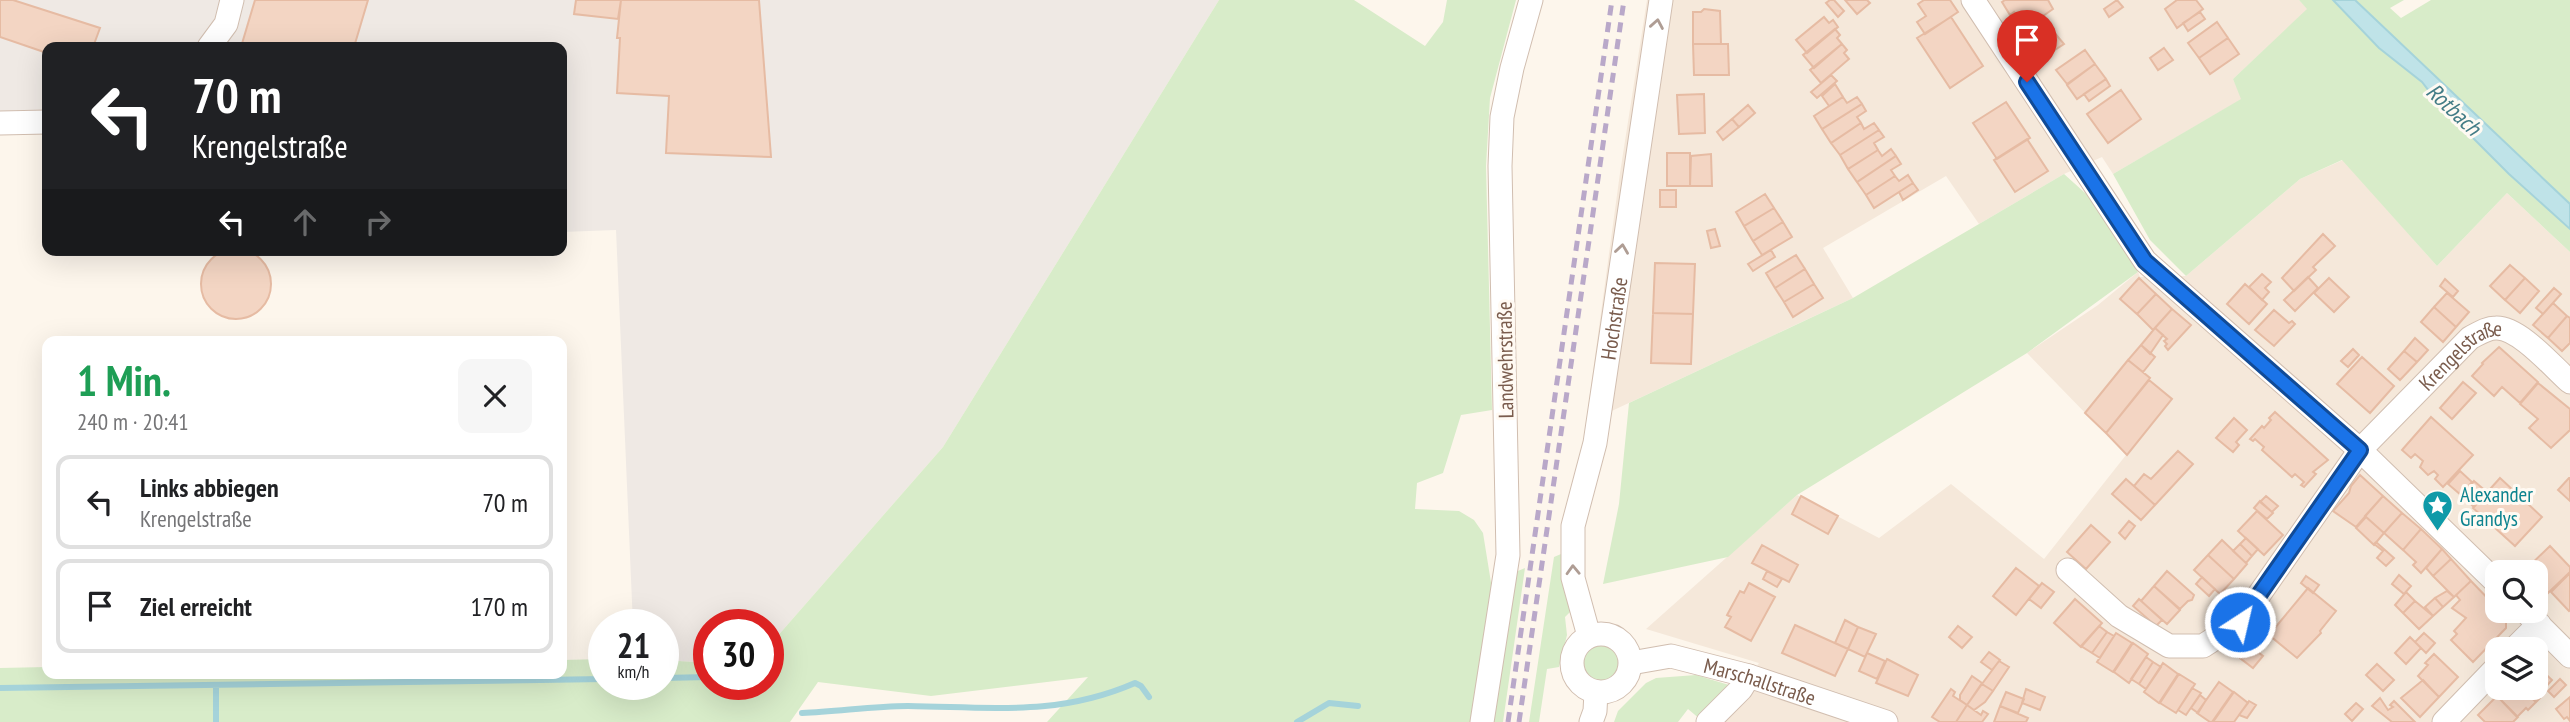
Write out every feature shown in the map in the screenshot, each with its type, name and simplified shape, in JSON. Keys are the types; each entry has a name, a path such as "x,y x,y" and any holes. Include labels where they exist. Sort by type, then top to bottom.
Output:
{"street":[{"path":"213,42 226,24 232,0"},
{"name":"Landwehrstraße","path":"1482,722 1508,555 1500,166 1502,117 1531,0"},
{"name":"Hochstraße","path":"1589,636 1573,578 1573,526 1595,443 1661,0"},
{"path":"1973,0 2145,261 2360,450 2485,571"},
{"path":"0,123 42,122"},
{"name":"Krengelstraße","path":"2068,570 2119,616 2169,646 2203,646 2240,622 2360,450 2470,338 2487,329 2498,327 2514,332 2570,382"},
{"path":"2538,623 2570,656"},
{"path":"1600,633 1612,635 1622,642 1631,663 1629,674 1622,684 1613,691 1596,692 1580,685 1571,663 1573,652 1580,642 1600,633"},
{"name":"Marschallstraße","path":"1631,663 1671,656 1749,676 1886,722"},
{"path":"1708,722 1741,689 1749,676"},
{"path":"2444,722 2485,679"},
{"path":"1591,722 1596,692"}],"shaded area":[{"path":"0,0 1219,0 943,447 784,629 784,609 693,609 693,662 679,661 679,609 632,609 616,230 567,232 567,42 42,42 42,116 0,117"},
{"path":"1647,0 2299,0 2308,9 2233,79 2242,99 2113,174 2102,157 2064,174 1979,224 1946,176 1823,248 1853,298 1586,423"},
{"path":"2343,160 2437,266 2507,193 2570,252 2570,722 1715,722 1759,663 1646,629 1797,495 1879,538 1951,484 2044,559 2126,455 2027,353 2098,305 2138,272 2140,277 2186,276 2300,179"}],"green space":[{"path":"1219,0 1354,0 1425,46 1443,22 1447,0 1516,0 1490,98 1486,166 1492,410 1461,415 1443,473 1417,483 1415,509 1459,511 1474,520 1483,533 1494,601 1475,722 1047,722 1088,677 931,696 818,682 790,722 0,722 0,668 42,667 42,679 567,679 567,660 588,659 588,700 679,700 679,661 693,662 693,700 784,700 784,629 943,447"},
{"path":"2299,0 2404,0 2390,8 2401,18 2431,0 2570,0 2570,252 2507,193 2437,266 2342,160 2300,179 2186,276 2150,240 2113,174 2241,99 2233,79 2307,9"},
{"path":"2064,174 2094,201 2138,272 2027,353 1797,495 1728,557 1603,584 1619,504 1629,403 1853,298"},
{"path":"1561,554 1570,612 1565,617 1567,635 1559,667 1547,669 1539,722 1529,722 1554,557"},
{"path":"1525,568 1503,722 1490,722 1513,573"},
{"path":"1602,641 1617,648 1624,663 1617,678 1602,685 1587,678 1580,663 1587,648"},
{"path":"1696,675 1729,685 1701,720 1688,709 1678,722 1614,722 1618,711 1646,683 1656,678"}],"water":[{"name":"Rotbach","path":"2333,0 2355,0 2570,204 2570,229 2509,174 2439,104 2422,82 2379,48"}],"building":[{"path":"0,0 13,0 100,28 95,42 42,42 42,51 0,37"},
{"path":"255,0 368,0 355,42 242,42"},
{"path":"576,0 621,0 618,19 574,14"},
{"path":"621,0 759,0 771,157 666,153 669,96 617,93 620,38 617,38"},
{"path":"1834,0 1844,11 1838,17 1826,3"},
{"path":"1845,0 1867,0 1870,3 1857,14"},
{"path":"1924,0 1950,0 1958,12 1925,34 1917,22 1926,16 1918,4"},
{"path":"2048,0 2053,9 2043,16 2047,23 2025,37 2017,25 2021,23 2014,12 2010,15 2002,2"},
{"path":"2117,0 2123,7 2109,17 2104,9"},
{"path":"2177,0 2196,0 2203,9 2177,28 2165,9"},
{"path":"1704,9 1720,11 1721,44 1693,44 1693,12 1701,12"},
{"path":"2200,12 2205,19 2188,31 2183,23"},
{"path":"1824,17 1829,23 1833,20 1838,27 1807,53 1796,40"},
{"path":"1951,17 1983,66 1950,88 1917,38"},
{"path":"2217,22 2228,38 2199,58 2188,43"},
{"path":"2047,24 2064,44 2039,60 2026,38"},
{"path":"1835,29 1842,44 1814,68 1803,55"},
{"path":"2228,38 2239,54 2210,74 2199,58"},
{"path":"1693,44 1728,44 1729,75 1694,75"},
{"path":"1842,44 1849,59 1821,83 1810,70"},
{"path":"2164,48 2173,60 2158,70 2150,58"},
{"path":"2085,50 2095,64 2067,84 2056,70"},
{"path":"2095,64 2106,79 2077,99 2067,85"},
{"path":"1831,75 1837,81 1817,98 1811,92"},
{"path":"2106,79 2110,86 2089,101 2084,94"},
{"path":"1835,84 1843,97 1829,106 1822,96"},
{"path":"2121,90 2141,119 2108,143 2087,114"},
{"path":"1704,94 1705,133 1679,134 1677,95"},
{"path":"1843,97 1847,103 1857,97 1862,104 1822,129 1814,116"},
{"path":"2006,102 2030,138 1997,159 1973,123"},
{"path":"1862,104 1866,111 1857,117 1861,123 1831,143 1822,129"},
{"path":"1748,105 1755,113 1739,127 1732,119"},
{"path":"1732,119 1739,127 1723,140 1717,132"},
{"path":"1861,123 1864,129 1874,123 1879,130 1840,155 1831,143"},
{"path":"1879,130 1884,137 1874,143 1878,150 1848,169 1840,155"},
{"path":"2027,139 2048,171 2015,192 1994,160"},
{"path":"1891,149 1896,156 1857,182 1848,169 1878,150 1882,156"},
{"path":"1667,153 1690,153 1690,186 1667,186"},
{"path":"1711,154 1712,186 1690,186 1691,156"},
{"path":"1896,156 1901,164 1891,170 1895,176 1866,195 1857,182"},
{"path":"1908,175 1913,183 1874,208 1866,195 1895,176 1899,181"},
{"path":"1913,183 1918,190 1903,200 1899,192"},
{"path":"1660,190 1676,190 1676,207 1660,207"},
{"path":"1765,194 1774,208 1744,226 1736,212"},
{"path":"1774,208 1783,222 1753,241 1744,226"},
{"path":"1783,222 1792,237 1762,255 1753,241"},
{"path":"1715,229 1720,246 1711,248 1707,231"},
{"path":"2323,234 2335,246 2313,267 2316,270 2294,291 2282,278"},
{"path":"1771,250 1775,257 1753,271 1748,264"},
{"path":"1796,255 1805,269 1775,288 1766,273"},
{"path":"216,256 256,256 265,265 270,277 270,291 265,303 261,309 243,318 229,318 217,313 211,309 202,291 204,271"},
{"path":"1655,263 1695,264 1693,314 1653,313"},
{"path":"2510,265 2525,278 2505,300 2490,286"},
{"path":"1805,269 1814,284 1784,302 1775,288"},
{"path":"2262,274 2271,282 2265,288 2269,292 2262,300 2249,287"},
{"path":"2308,277 2318,288 2295,311 2284,300"},
{"path":"2139,278 2156,294 2137,314 2120,299"},
{"path":"2329,278 2349,297 2334,312 2314,293"},
{"path":"2525,278 2539,291 2520,313 2505,300"},
{"path":"2445,279 2458,291 2453,297 2440,286"},
{"path":"1814,284 1823,298 1793,317 1784,302"},
{"path":"2245,284 2267,304 2249,324 2227,304"},
{"path":"2554,288 2561,294 2543,314 2536,308"},
{"path":"2447,293 2469,312 2456,327 2434,307"},
{"path":"2156,294 2172,309 2153,330 2137,314"},
{"path":"2553,303 2567,316 2548,338 2533,325"},
{"path":"2434,307 2456,327 2443,342 2421,322"},
{"path":"2172,309 2191,325 2168,350 2164,341 2167,339 2155,328"},
{"path":"2274,310 2289,323 2292,321 2295,324 2274,346 2255,330"},
{"path":"1653,313 1693,314 1691,364 1651,363"},
{"path":"2567,316 2570,318 2570,343 2562,351 2548,338"},
{"path":"2155,328 2163,335 2150,354 2141,345"},
{"path":"2415,338 2428,350 2417,362 2404,351"},
{"path":"2141,345 2155,357 2143,372 2128,360"},
{"path":"2499,347 2538,382 2520,403 2502,387 2494,396 2472,376"},
{"path":"2353,349 2359,355 2348,367 2341,361"},
{"path":"2404,351 2417,362 2400,380 2388,369"},
{"path":"2362,357 2394,386 2370,413 2337,384"},
{"path":"2128,360 2150,378 2106,433 2085,413"},
{"path":"2149,380 2172,399 2127,455 2106,433"},
{"path":"2463,382 2476,393 2452,419 2440,408"},
{"path":"2538,383 2570,409 2570,430 2551,448 2529,428 2538,419 2520,404"},
{"path":"2275,412 2328,460 2313,472 2316,474 2304,487 2301,485 2304,482 2295,474 2292,477 2262,450 2264,447 2255,439 2250,439 2262,426 2264,428"},
{"path":"2431,417 2473,455 2443,487 2435,479 2438,475 2434,471 2428,475 2420,467 2423,461 2415,454 2411,458 2402,450"},
{"path":"2234,418 2247,430 2236,442 2239,445 2233,452 2216,438"},
{"path":"2178,451 2193,464 2155,505 2134,486 2144,474 2151,479"},
{"path":"2460,471 2472,482 2461,495 2448,484"},
{"path":"2360,475 2383,496 2356,527 2333,511"},
{"path":"2500,478 2542,517 2515,546 2473,508"},
{"path":"2570,478 2570,501 2558,490"},
{"path":"2126,479 2155,505 2141,520 2112,494"},
{"path":"2474,481 2487,492 2474,507 2461,495"},
{"path":"1801,496 1838,516 1828,534 1792,514"},
{"path":"2266,496 2278,506 2272,512 2260,502"},
{"path":"2383,496 2402,513 2384,533 2365,516"},
{"path":"2260,501 2273,513 2267,519 2254,508"},
{"path":"2257,511 2283,535 2264,555 2238,531"},
{"path":"2402,513 2421,529 2403,550 2384,533"},
{"path":"2366,517 2384,533 2374,545 2356,528"},
{"path":"2129,521 2135,526 2125,539 2119,533"},
{"path":"2091,525 2110,542 2086,569 2067,552"},
{"path":"2421,529 2442,549 2421,573 2413,565 2416,562 2403,550"},
{"path":"2246,538 2258,549 2252,556 2240,544"},
{"path":"2222,540 2247,564 2234,579 2208,555"},
{"path":"2376,542 2394,558 2386,566 2377,558 2383,551 2374,544"},
{"path":"2240,544 2252,556 2246,563 2233,551"},
{"path":"1762,545 1798,565 1789,582 1752,563"},
{"path":"2550,546 2570,567 2570,572 2548,593 2548,560 2535,560"},
{"path":"2442,549 2451,559 2433,576 2426,568"},
{"path":"2208,555 2234,579 2220,594 2194,570"},
{"path":"2451,559 2471,581 2454,597 2433,576"},
{"path":"2016,568 2039,586 2016,615 1993,596"},
{"path":"1767,571 1782,579 1777,587 1763,579"},
{"path":"2167,571 2194,595 2192,600 2180,609 2154,586"},
{"path":"2570,573 2570,610 2569,611 2551,592"},
{"path":"2399,575 2411,586 2404,594 2392,584"},
{"path":"2306,576 2319,585 2313,593 2301,583"},
{"path":"2202,577 2215,589 2209,596 2196,584"},
{"path":"2471,581 2485,596 2485,623 2506,623 2506,628 2497,637 2485,637 2485,650 2473,662 2451,640 2457,634 2454,631 2466,618 2452,608 2460,600 2456,595"},
{"path":"1749,583 1775,597 1751,641 1725,627 1731,617 1727,615 1740,591 1744,593"},
{"path":"2042,583 2054,592 2041,608 2029,599"},
{"path":"2154,586 2180,610 2167,624 2141,601"},
{"path":"2308,588 2336,611 2321,633 2297,658 2269,635"},
{"path":"2447,591 2454,597 2443,607 2435,598"},
{"path":"2406,592 2415,601 2403,613 2395,605"},
{"path":"2435,598 2443,607 2433,616 2425,607"},
{"path":"2075,599 2102,623 2081,647 2054,623"},
{"path":"2139,599 2162,620 2156,626 2133,606"},
{"path":"2415,601 2433,616 2419,629 2403,613"},
{"path":"1845,620 1858,627 1848,649 1835,643"},
{"path":"1795,625 1848,649 1835,676 1782,653"},
{"path":"1958,626 1972,637 1962,648 1949,637"},
{"path":"2099,626 2107,632 2092,653 2081,646"},
{"path":"1858,627 1876,634 1865,657 1848,649"},
{"path":"2107,632 2114,636 2100,658 2092,653"},
{"path":"2116,633 2132,643 2113,672 2097,662"},
{"path":"2424,633 2435,643 2426,653 2415,642"},
{"path":"2410,637 2421,648 2406,664 2395,653"},
{"path":"2242,640 2263,656 2253,668 2232,652"},
{"path":"2133,643 2148,654 2129,683 2114,672"},
{"path":"1989,652 2000,660 1992,670 1981,662"},
{"path":"1867,653 1885,661 1877,679 1859,671"},
{"path":"2434,654 2458,677 2439,697 2418,676"},
{"path":"2146,657 2153,662 2139,684 2131,679"},
{"path":"1887,659 1918,675 1908,696 1876,683"},
{"path":"1999,661 2009,667 1993,691 1982,684"},
{"path":"2153,662 2161,667 2146,689 2139,684"},
{"path":"2163,663 2178,674 2159,703 2144,692"},
{"path":"2377,664 2394,680 2383,691 2366,675"},
{"path":"2179,674 2195,684 2176,713 2160,703"},
{"path":"1972,676 1982,683 1967,705 1960,700 1960,695"},
{"path":"2560,679 2566,685 2554,697 2548,691"},
{"path":"2423,680 2439,697 2420,717 2401,698"},
{"path":"2219,682 2233,692 2210,722 2197,713"},
{"path":"1982,684 1993,691 1985,702 1974,710 1967,705"},
{"path":"2192,688 2201,693 2186,715 2178,710"},
{"path":"1951,689 1955,692 1953,696 1967,705 1956,722 1940,722 1932,717"},
{"path":"2026,689 2045,697 2040,710 2022,703"},
{"path":"2006,692 2024,699 2018,713 2000,706"},
{"path":"2234,692 2248,703 2234,722 2213,722"},
{"path":"2200,695 2206,700 2198,713 2191,708"},
{"path":"2570,697 2570,721 2567,717 2564,719 2556,709"},
{"path":"2380,698 2388,710 2393,707 2390,705 2394,701 2415,722 2392,722 2372,706"},
{"path":"2493,700 2501,700 2518,717 2513,722 2485,722 2478,715"},
{"path":"2501,700 2536,702 2528,710 2526,708 2517,717"},
{"path":"2249,701 2256,705 2247,718 2239,715"},
{"path":"2356,703 2363,709 2352,721 2345,714"},
{"path":"1967,705 1981,715 1983,711 1988,714 1982,722 1956,722"},
{"path":"2000,706 2028,718 2026,722 1994,722"}],"waterway":[{"path":"679,678 693,677"},
{"path":"0,688 588,679"},
{"path":"802,713 895,706 1023,708 1078,701 1135,683 1141,686 1149,697"},
{"path":"216,685 216,722"},
{"path":"1297,722 1329,703 1358,706"}],"railway":[{"path":"1508,722 1612,0"},
{"path":"1519,722 1624,0"}],"place":[{"name":"Alexander Grandys","path":"2437,533"}],"route":[{"path":"2027,82 2145,261 2360,450 2240,622"}]}
